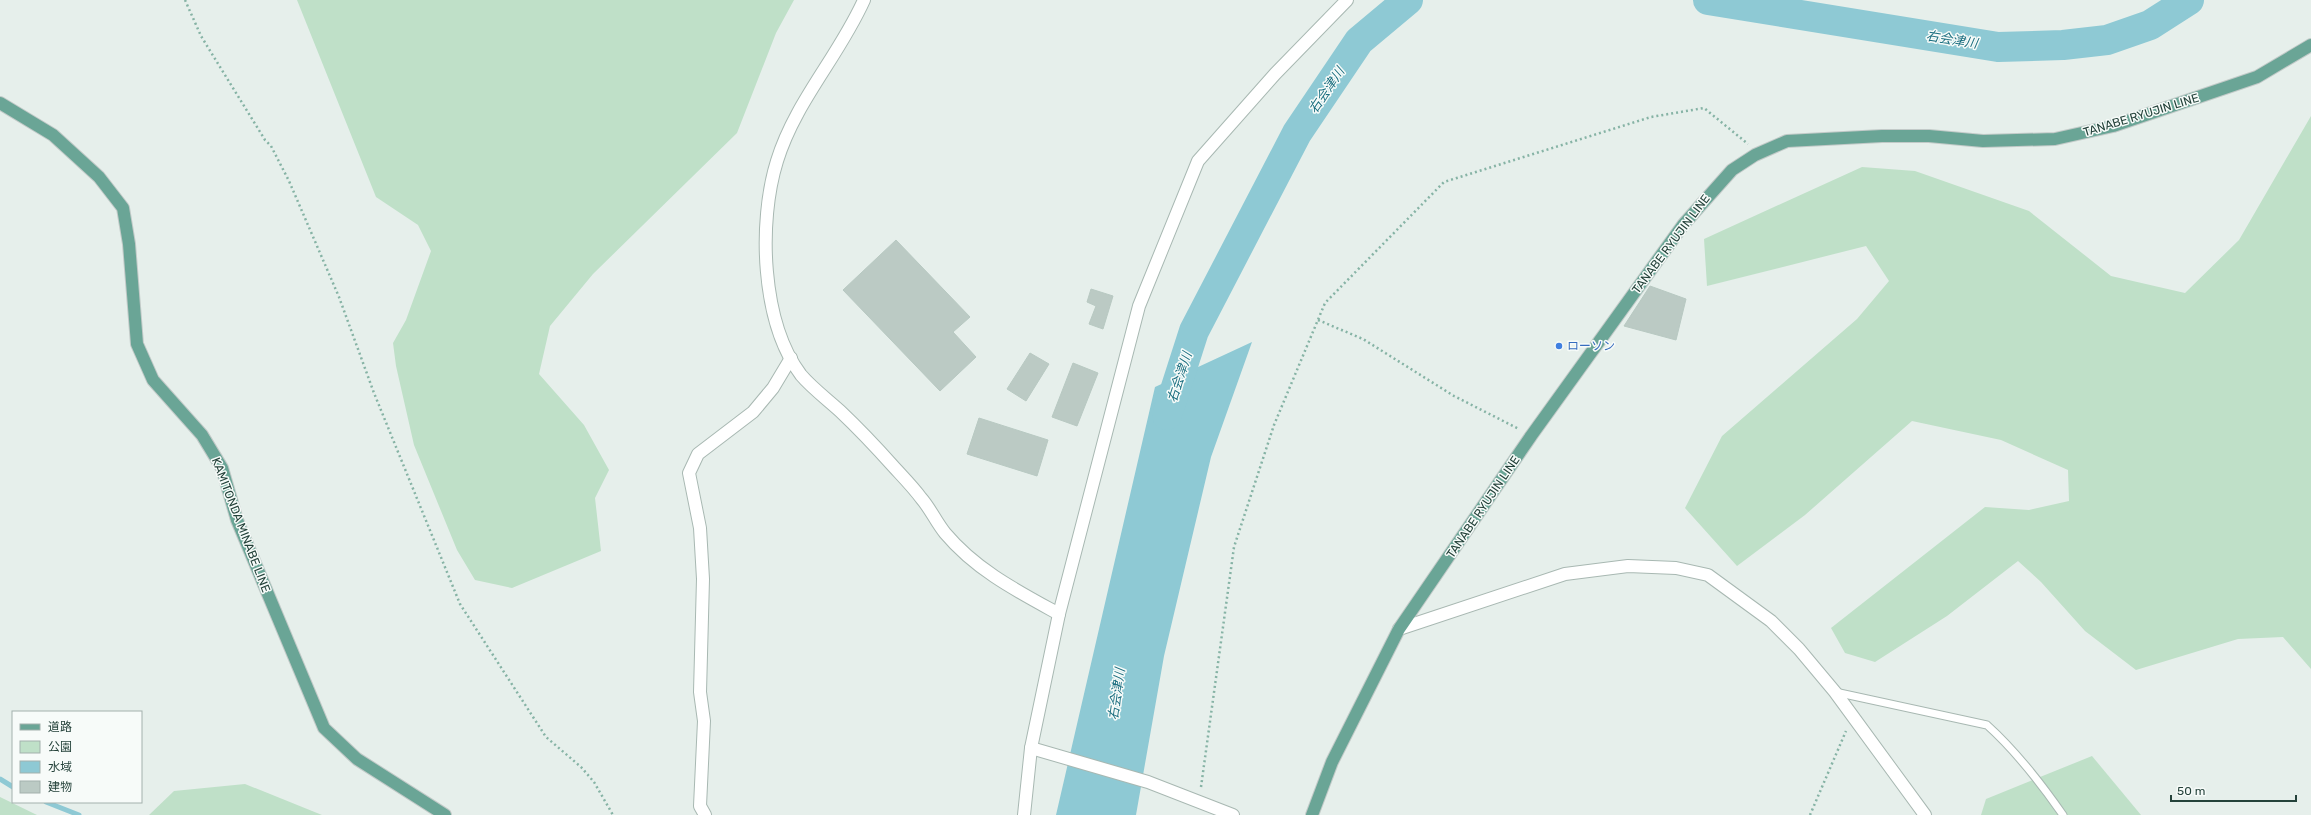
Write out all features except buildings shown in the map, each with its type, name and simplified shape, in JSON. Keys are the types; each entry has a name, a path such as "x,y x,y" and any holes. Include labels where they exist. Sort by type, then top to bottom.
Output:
{"main road":[{"name":"TANABE RYUJIN LINE","path":"1312,815 1332,762 1399,629 1531,436 1682,225 1708,194 1732,170 1755,155 1787,141 1929,136 1983,141 2055,139 2113,126 2257,77 2311,45"},
{"name":"KAMITONDA MINABE LINE","path":"0,103 53,135 99,176 123,208 129,244 138,344 153,380 202,435 222,468 237,520 324,728 357,759 445,815"}],"street":[{"path":"864,0 857,16 804,100 777,161 765,224 766,262 774,310 791,358 802,376 861,430 922,498 945,533 991,576 1059,614"},
{"path":"1024,815 1031,748 1059,614 1139,306 1198,160 1275,74 1347,0"},
{"path":"705,815 700,806 704,721 700,692 703,579 700,528 689,473 698,454 753,412 773,388 791,358"},
{"path":"1399,629 1565,574 1628,566 1676,568 1708,575 1771,621 1799,649 1834,692 1925,815"},
{"path":"1031,748 1148,782 1233,815"}],"lane":[{"path":"1834,692 1987,725 2006,742 2035,776 2063,815"}],"path":[{"path":"185,0 201,36 265,140 271,146 289,181 339,298 369,379 460,604 546,737 581,767 594,782 612,815"},
{"path":"1199,802 1234,547 1274,425 1325,303 1444,182 1651,117 1704,108 1746,140 1755,155"},
{"path":"1318,320 1363,339 1454,396 1531,436"},
{"path":"1810,815 1852,717"}],"green space":[{"path":"297,0 794,0 776,33 737,133 593,274 550,326 539,374 584,425 609,470 595,498 601,551 512,588 475,580 457,550 414,445 396,366 393,343 406,320 431,251 418,225 376,197"},
{"path":"2311,116 2311,669 2283,637 2238,639 2136,670 2085,631 2041,582 2018,561 1947,616 1875,662 1845,653 1831,628 1985,507 2029,510 2069,501 2068,470 2001,440 1912,421 1805,515 1737,566 1685,508 1722,436 1857,319 1889,281 1866,246 1707,286 1704,239 1862,167 1915,171 2029,211 2111,276 2185,293 2239,240"},
{"path":"2092,756 2141,815 1981,815 1986,799"},
{"path":"245,784 322,815 149,815 174,791"},
{"path":"0,797 37,815 0,815"}],"water":[{"path":"1252,342 1211,457 1164,656 1136,815 1056,815 1155,387"}],"waterway":[{"name":"右会津川","path":"1167,415 1194,331 1297,133 1359,41 1408,0"},
{"name":"右会津川","path":"1708,0 1998,47 2063,45 2107,40 2150,25 2189,0"},
{"path":"0,779 12,786"},
{"path":"49,803 79,815"}],"place":[{"name":"ローソン","path":"1559,346"}]}
